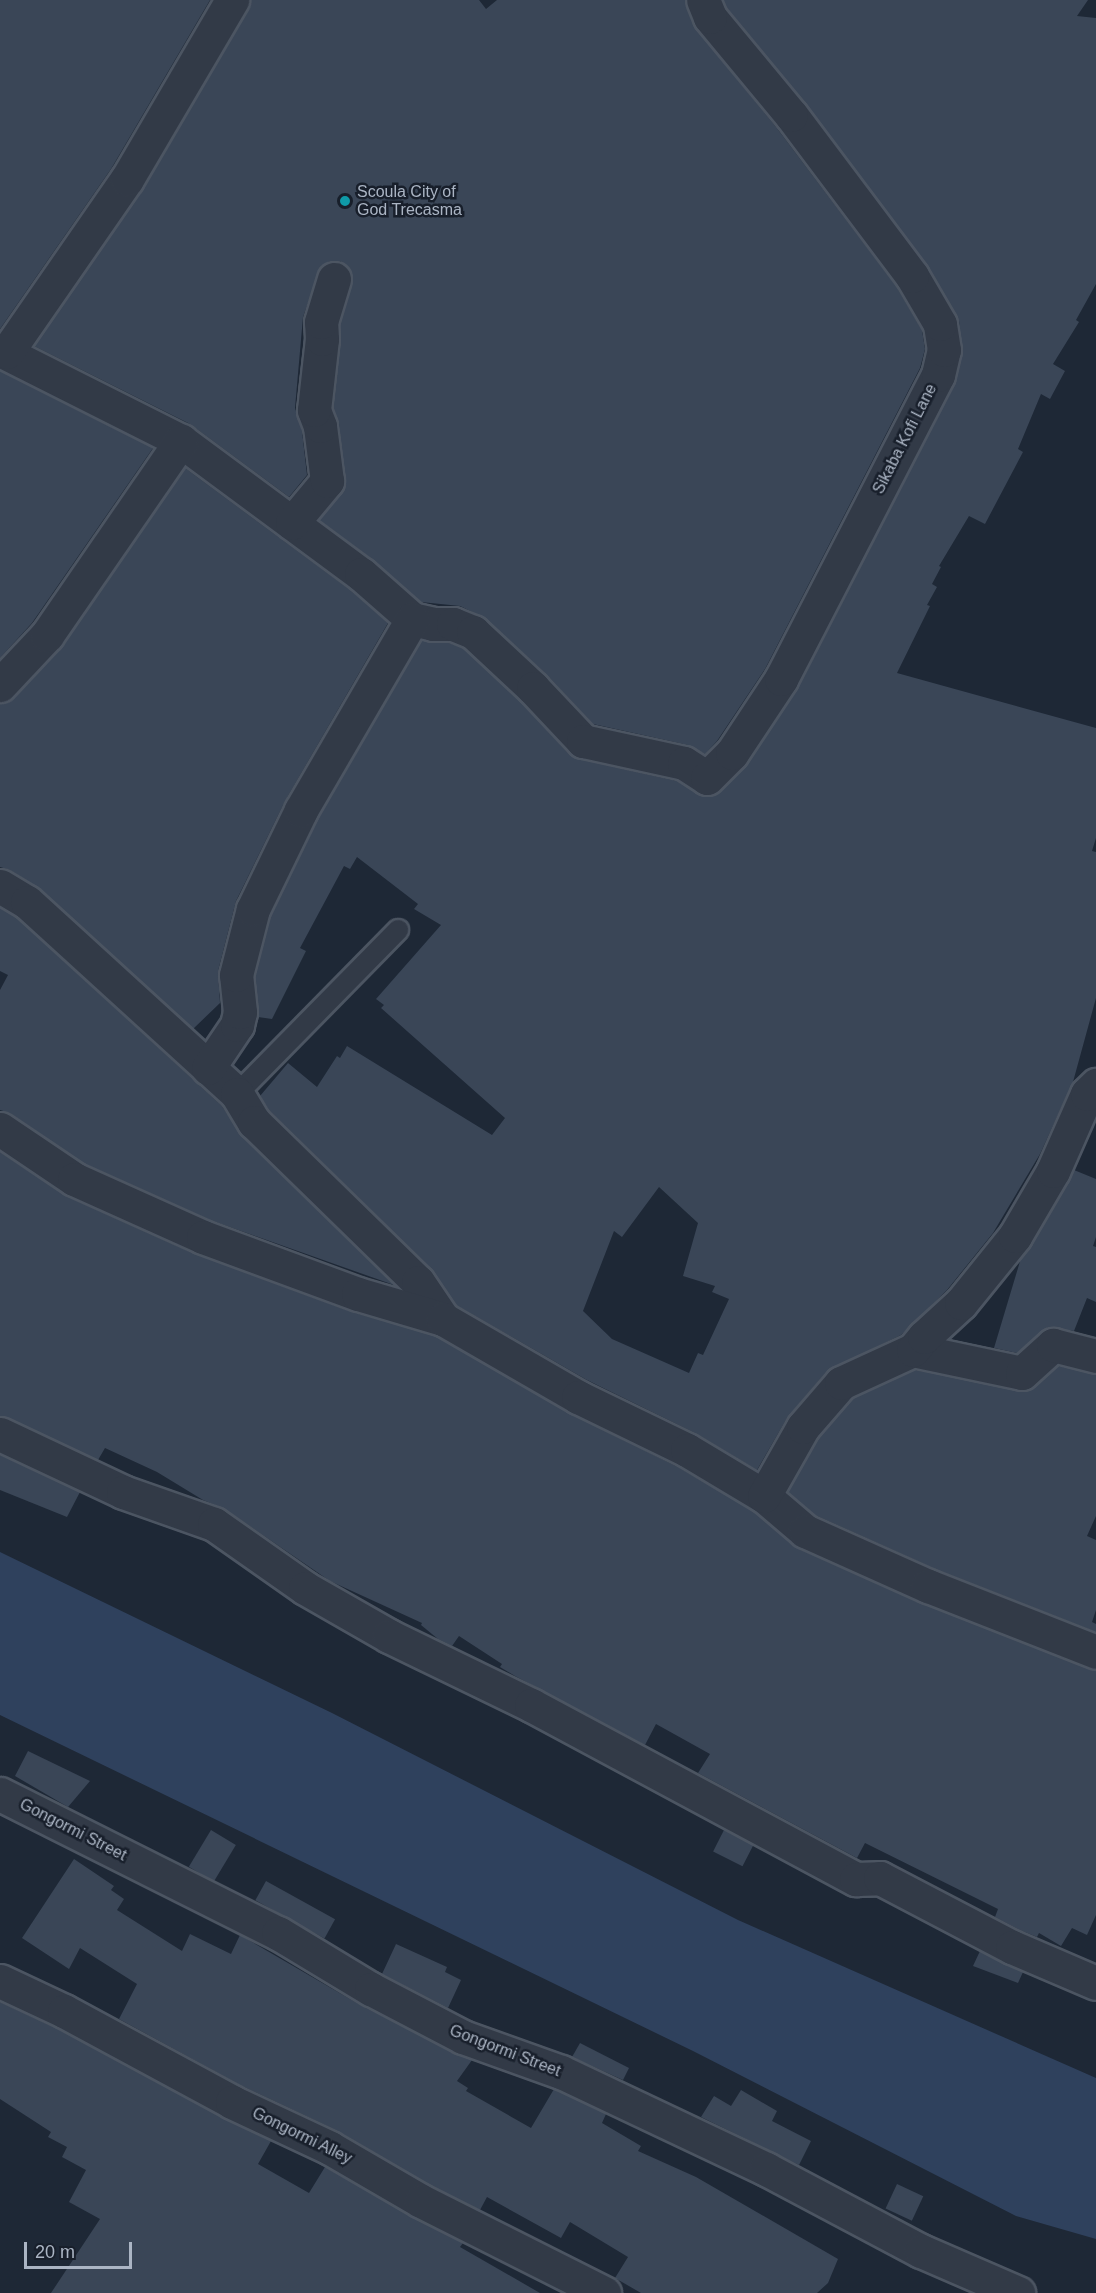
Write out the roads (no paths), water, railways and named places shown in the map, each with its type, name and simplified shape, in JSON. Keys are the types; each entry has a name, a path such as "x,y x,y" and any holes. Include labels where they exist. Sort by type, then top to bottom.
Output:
{"street":[{"path":"208,1068 237,1026 240,1012 236,975 253,909 301,810 412,619 361,574 181,441 3,351 127,179 232,0"},
{"name":"Sikaba Kofi Lane","path":"412,619 433,624 453,624 473,632 533,688 583,741 658,755 684,763 707,778 732,753 781,679 938,375 944,350 940,324 912,276 791,115 711,17 703,0"},
{"path":"292,523 327,481 320,426 314,410 322,339 321,322 334,279"},
{"path":"0,685 47,636 181,441"},
{"path":"0,886 27,902 237,1094 254,1122 418,1282 443,1319"},
{"path":"764,1496 802,1427 842,1383 913,1350 961,1303 1015,1236 1053,1171 1088,1094 1096,1085"},
{"path":"0,1129 74,1179 203,1237 358,1294 443,1319 578,1397 687,1450 764,1496 805,1531 928,1586 1096,1652"},
{"path":"913,1350 1022,1373 1053,1345 1096,1356"},
{"path":"0,1434 123,1492 214,1524 305,1588 389,1636 571,1726 856,1879 880,1878 1012,1947 1096,1983"},
{"name":"Gongormi Street","path":"0,1794 278,1933 371,1989 463,2037 561,2072 766,2169 921,2251 1018,2293"},
{"name":"Gongormi Alley","path":"0,1981 64,2011 232,2102 330,2148 421,2201 604,2293"}],"lane":[{"path":"237,1094 398,930"}],"water":[{"path":"0,1552 332,1713 738,1920 1096,2078 1096,2239 1016,2216 693,2051 0,1715"}],"place":[{"name":"Scoula City of God Trecasma","path":"345,201"}]}
